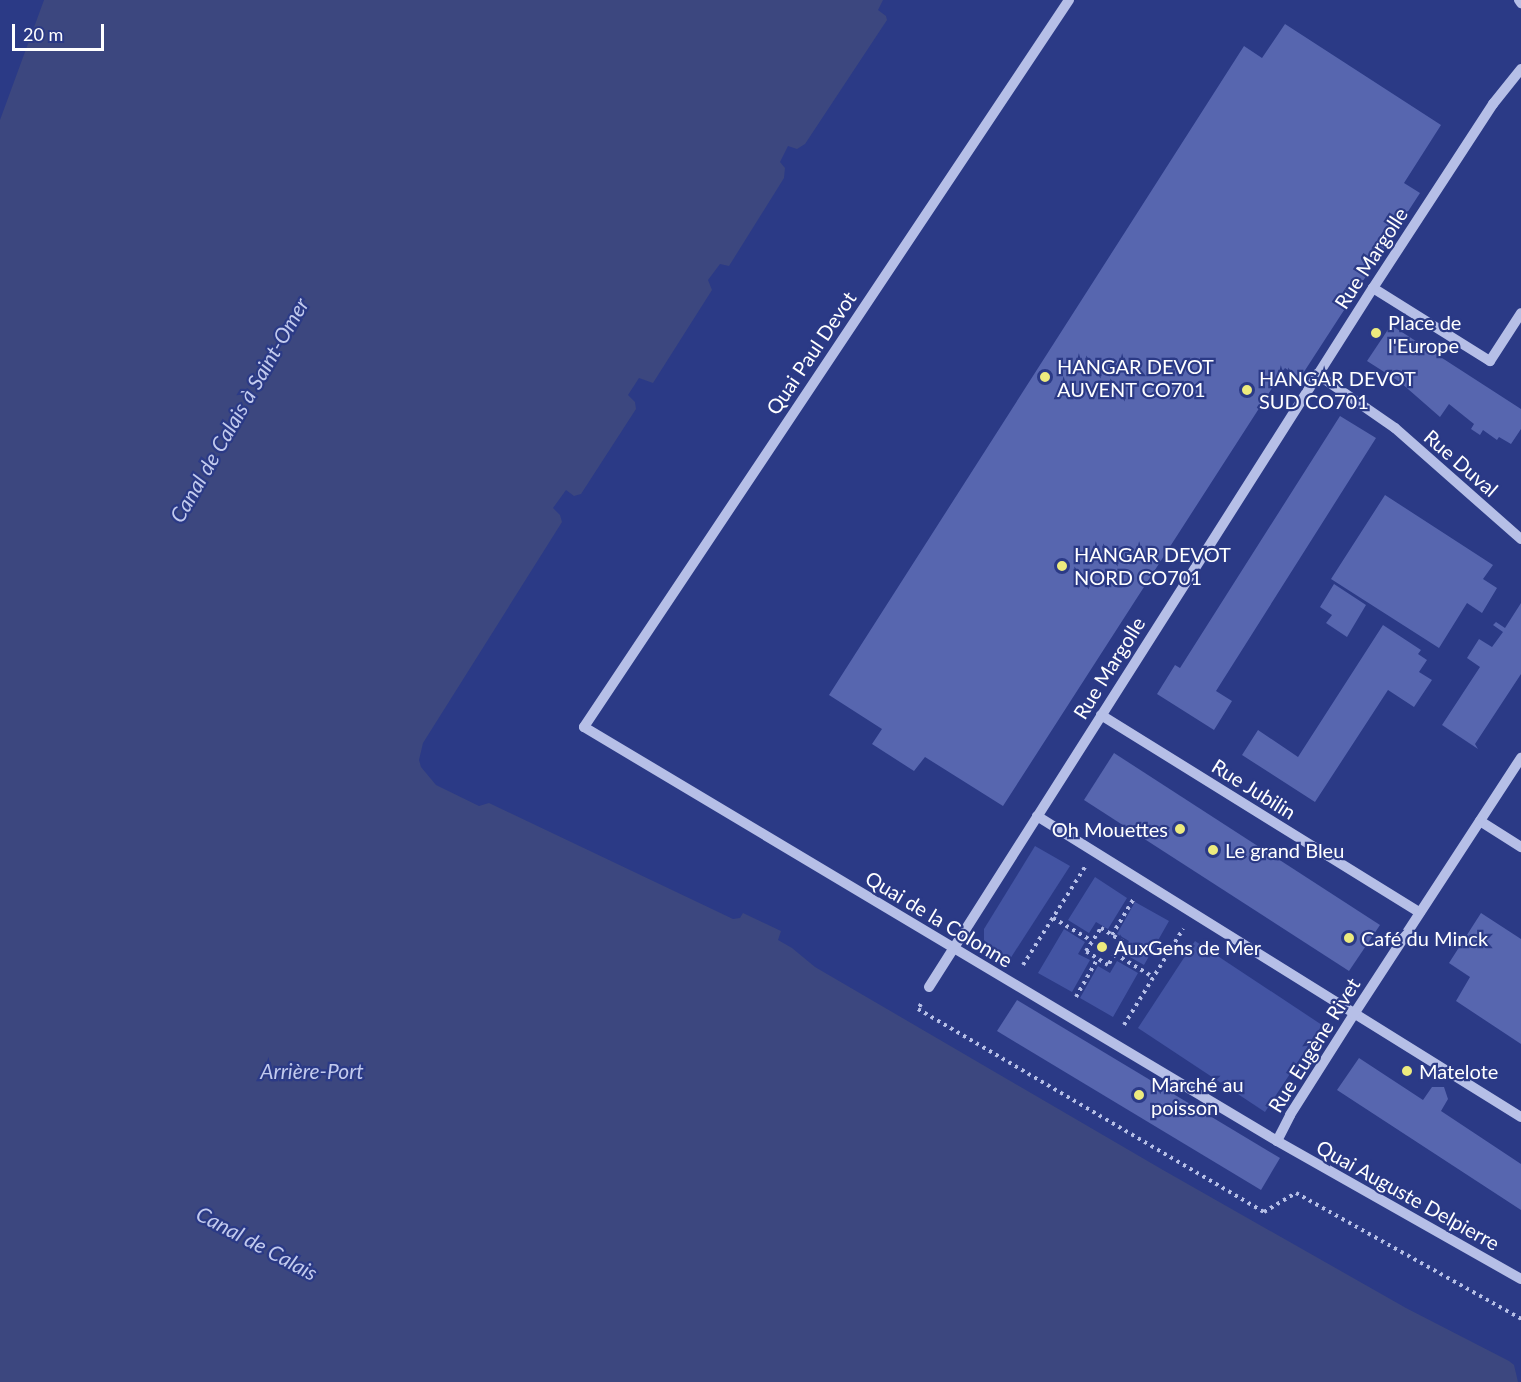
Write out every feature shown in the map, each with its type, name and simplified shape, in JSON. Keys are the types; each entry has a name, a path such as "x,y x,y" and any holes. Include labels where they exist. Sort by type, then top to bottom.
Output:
{"street":[{"name":"Quai Paul Devot","path":"584,726 1069,0"},
{"name":"Rue Margolle","path":"929,987 1317,374 1492,104 1521,69"},
{"path":"1373,288 1490,361 1521,313"},
{"name":"Rue Duval","path":"1317,374 1395,428 1521,539"},
{"name":"Rue Jubilin","path":"1101,715 1419,913"},
{"name":"Quai de la Colonne","path":"584,726 1276,1141"},
{"name":"Rue Eugène Rivet","path":"1276,1141 1354,1014 1521,758"},
{"path":"1037,816 1521,1117"},
{"path":"1480,820 1521,847"},
{"name":"Quai Auguste Delpierre","path":"1276,1141 1521,1279"}],"path":[{"path":"1012,984 1095,852"},
{"path":"1112,935 1143,882"},
{"path":"1112,1044 1193,913"},
{"path":"1053,918 1092,941"},
{"path":"1101,928 1123,942 1108,965 1086,951 1092,941 1101,928"},
{"path":"1115,954 1153,977"},
{"path":"1066,1016 1098,958"},
{"path":"929,987 918,1009 1264,1212 1296,1193 1521,1319"}],"shaded area":[{"path":"1035,846 1070,866 1010,959 988,947 984,940 984,929"},
{"path":"1095,877 1127,898 1108,929 1096,922 1089,933 1068,920"},
{"path":"1135,902 1169,921 1144,965 1123,953 1129,941 1117,934"},
{"path":"1064,929 1085,942 1078,954 1090,960 1072,992 1038,973"},
{"path":"1195,941 1322,1025 1265,1112 1138,1028"},
{"path":"1117,961 1138,973 1113,1017 1080,998 1098,966 1110,973"}],"water":[{"name":"Arrière-Port","path":"44,0 883,0 878,10 886,16 887,20 805,144 797,149 788,146 780,162 785,168 784,178 729,266 720,264 708,280 712,290 653,383 639,378 628,395 635,402 636,409 581,494 574,496 566,490 553,508 560,515 562,522 423,743 419,760 421,767 436,785 479,806 489,803 733,919 740,918 743,913 781,931 778,940 815,967 1163,1170 1406,1308 1509,1361 1514,1365 1518,1382 0,1382 0,120"}],"building":[{"path":"1285,24 1441,125 1404,183 1420,193 1300,378 1285,368 1003,806 925,757 914,771 872,744 882,729 829,695 1244,46 1262,58"},
{"path":"1391,325 1521,409 1521,429 1511,444 1499,437 1497,440 1483,430 1480,435 1471,429 1474,424 1449,404 1440,417 1400,382 1367,361"},
{"path":"1340,416 1376,438 1216,691 1232,701 1214,730 1157,694 1175,665 1180,668"},
{"path":"1385,495 1493,565 1483,579 1497,588 1482,613 1467,603 1439,648 1331,579"},
{"path":"1334,584 1366,605 1347,637 1326,623 1332,615 1320,607"},
{"path":"1521,603 1521,674 1475,744 1478,749 1442,725 1480,667 1467,658 1479,639 1492,647 1503,632 1493,625 1496,622 1505,628"},
{"path":"1383,625 1421,650 1418,654 1427,660 1419,672 1432,680 1414,707 1388,690 1315,802 1242,755 1258,730 1298,757"},
{"path":"1114,753 1380,925 1349,971 1084,800"},
{"path":"1481,913 1521,939 1521,1044 1456,1001 1470,977 1449,963"},
{"name":"Marché au poisson","path":"1017,1000 1280,1158 1261,1190 997,1031"},
{"path":"1359,1058 1423,1100 1432,1087 1444,1087 1448,1099 1441,1111 1521,1164 1521,1210 1337,1090"}],"place":[{"name":"Place de l'Europe","path":"1376,333"},
{"name":"HANGAR DEVOT AUVENT CO701","path":"1045,377"},
{"name":"HANGAR DEVOT SUD CO701","path":"1247,390"},
{"name":"HANGAR DEVOT NORD CO701","path":"1062,566"},
{"name":"Oh Mouettes","path":"1180,829"},
{"name":"Le grand Bleu","path":"1213,850"},
{"name":"Café du Minck","path":"1349,938"},
{"name":"AuxGens de Mer","path":"1102,947"},
{"name":"Matelote","path":"1407,1071"},
{"name":"Marché au poisson","path":"1139,1095"}],"water label":[{"name":"Canal de Calais à Saint-Omer","path":"239,410"},
{"name":"Canal de Calais","path":"257,1243"}]}
